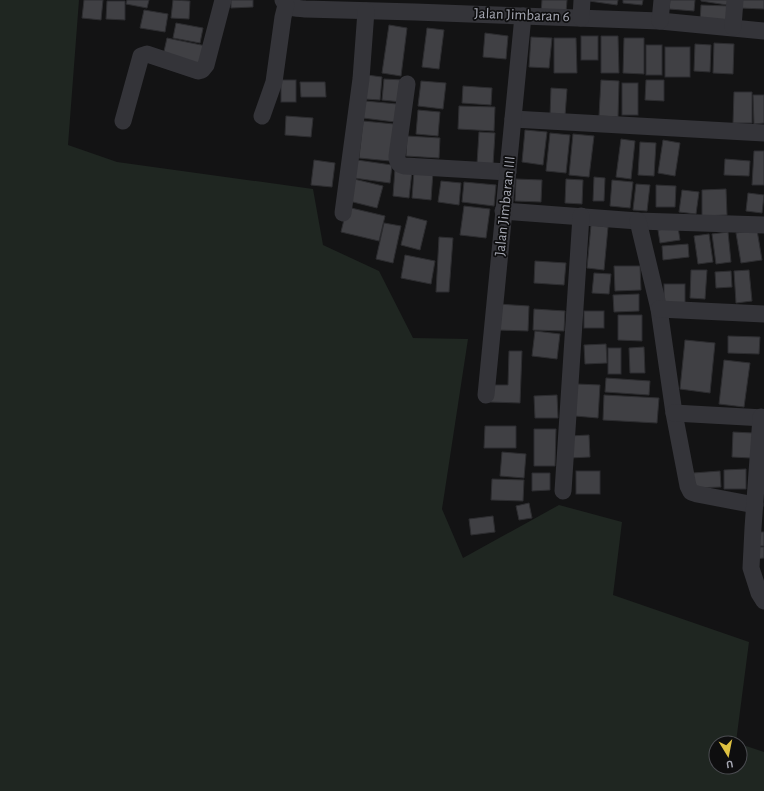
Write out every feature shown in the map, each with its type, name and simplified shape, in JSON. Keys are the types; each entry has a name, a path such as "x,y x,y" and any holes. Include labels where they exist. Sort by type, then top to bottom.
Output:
{"street":[{"path":"123,121 141,56 147,54 198,71 202,70 206,65 223,0"},
{"path":"581,18 582,0"},
{"path":"660,21 662,0"},
{"path":"733,27 735,0"},
{"path":"262,116 274,82 284,3"},
{"name":"Jalan Jimbaran 6","path":"284,3 289,7 305,9 366,11 390,6 492,7 523,16 660,21 764,31"},
{"path":"343,213 361,78 366,11"},
{"name":"Jalan Jimbaran III","path":"486,395 523,16"},
{"path":"407,84 397,156 397,161 400,165 508,172"},
{"path":"513,119 764,133"},
{"path":"503,211 638,221 764,225"},
{"path":"563,491 581,216"},
{"path":"638,221 659,309 674,413 690,491 697,494 754,505"},
{"path":"659,309 764,314"},
{"path":"674,413 763,417 754,505 751,568 759,593 764,601"}],"shaded area":[{"path":"0,0 79,0 68,145 117,162 313,189 323,245 379,271 413,338 468,339 442,509 463,558 559,505 622,522 613,595 749,642 737,735 708,735 708,775 748,775 748,747 764,752 764,791 0,791"}],"building":[{"path":"84,0 103,0 101,20 82,18"},
{"path":"127,0 149,0 147,8 126,4"},
{"path":"173,0 190,1 189,19 171,18"},
{"path":"231,0 253,0 253,7 231,8"},
{"path":"542,0 567,0 566,13 541,12"},
{"path":"589,0 618,0 617,5"},
{"path":"623,0 643,0 642,5 623,3"},
{"path":"670,0 695,0 694,11 669,9"},
{"path":"701,0 728,0 727,5"},
{"path":"739,0 764,0 764,9 739,8"},
{"path":"107,1 125,1 125,20 106,19"},
{"path":"701,5 728,6 727,24 700,22"},
{"path":"144,10 168,14 165,32 140,28"},
{"path":"176,23 203,28 200,43 173,38"},
{"path":"389,25 407,28 401,76 382,73"},
{"path":"427,28 444,30 439,69 422,67"},
{"path":"485,33 508,36 506,59 483,57"},
{"path":"581,36 598,36 598,60 581,60"},
{"path":"601,36 618,36 619,73 601,73"},
{"path":"531,37 552,38 549,68 529,67"},
{"path":"167,38 206,46 202,64 163,56"},
{"path":"554,38 576,38 577,73 554,73"},
{"path":"624,38 644,38 644,74 623,73"},
{"path":"714,43 734,44 733,74 713,73"},
{"path":"695,44 711,45 710,72 694,71"},
{"path":"646,45 662,45 662,75 646,75"},
{"path":"665,47 690,47 690,77 665,77"},
{"path":"367,75 382,77 380,100 365,99"},
{"path":"384,79 404,80 402,102 382,100"},
{"path":"281,80 296,80 296,102 281,102"},
{"path":"601,80 619,81 618,117 599,116"},
{"path":"646,80 664,80 664,101 645,100"},
{"path":"421,81 446,83 443,109 418,106"},
{"path":"300,82 325,82 326,97 301,97"},
{"path":"622,83 638,83 638,115 622,115"},
{"path":"463,86 492,88 491,105 462,103"},
{"path":"551,88 567,89 565,116 550,116"},
{"path":"734,92 752,92 752,123 733,123"},
{"path":"753,95 764,95 764,123 754,124"},
{"path":"365,101 397,104 395,122 363,118"},
{"path":"459,106 495,107 494,131 458,129"},
{"path":"418,110 440,112 438,136 416,134"},
{"path":"286,116 313,118 311,137 285,135"},
{"path":"363,121 394,124 390,161 359,158"},
{"path":"525,130 547,132 543,165 522,162"},
{"path":"479,132 495,133 493,165 477,164"},
{"path":"550,133 570,135 566,173 546,171"},
{"path":"573,134 594,136 589,177 569,175"},
{"path":"407,136 440,138 439,158 406,156"},
{"path":"621,139 635,141 631,179 616,177"},
{"path":"663,140 680,143 675,176 658,173"},
{"path":"640,142 656,143 654,176 638,175"},
{"path":"754,151 764,151 764,185 752,185"},
{"path":"725,159 750,161 749,176 724,175"},
{"path":"314,160 335,163 332,187 311,185"},
{"path":"357,160 392,165 390,183 354,178"},
{"path":"395,169 412,171 409,198 393,196"},
{"path":"414,171 433,172 431,200 412,198"},
{"path":"594,177 605,178 604,201 593,201"},
{"path":"354,179 383,186 377,208 349,201"},
{"path":"516,179 542,180 541,202 515,201"},
{"path":"566,179 583,180 582,204 565,203"},
{"path":"612,180 633,182 630,208 610,206"},
{"path":"441,181 461,183 459,205 438,202"},
{"path":"464,182 496,185 494,206 462,202"},
{"path":"636,184 650,185 647,211 633,210"},
{"path":"656,185 676,186 675,207 656,207"},
{"path":"726,189 727,215 702,216 702,190"},
{"path":"682,190 699,192 696,214 679,212"},
{"path":"748,193 764,195 762,213 746,211"},
{"path":"464,206 490,209 486,238 460,235"},
{"path":"347,207 385,216 379,241 341,232"},
{"path":"408,216 427,221 420,250 401,245"},
{"path":"384,223 401,226 393,263 376,259"},
{"path":"591,225 608,227 604,270 587,268"},
{"path":"678,227 680,240 660,243 658,230"},
{"path":"757,230 762,260 741,263 736,233"},
{"path":"728,232 731,262 716,264 712,234"},
{"path":"709,234 713,262 698,264 694,236"},
{"path":"439,237 453,238 449,292 436,292"},
{"path":"688,244 689,257 663,260 662,246"},
{"path":"405,255 435,261 431,284 401,278"},
{"path":"535,261 566,263 564,285 534,283"},
{"path":"614,266 640,266 641,290 615,291"},
{"path":"691,270 707,270 705,299 690,298"},
{"path":"749,270 752,301 736,303 734,271"},
{"path":"731,271 732,287 716,288 715,272"},
{"path":"594,273 611,274 609,294 592,293"},
{"path":"664,284 685,284 685,303 664,303"},
{"path":"639,294 639,311 614,312 613,295"},
{"path":"498,304 529,306 528,331 497,330"},
{"path":"534,309 565,311 564,331 533,330"},
{"path":"584,311 604,311 604,328 584,328"},
{"path":"618,315 642,315 642,341 618,340"},
{"path":"535,331 560,334 557,359 532,356"},
{"path":"728,336 760,337 759,354 728,353"},
{"path":"685,340 715,343 710,393 680,389"},
{"path":"606,344 607,363 585,364 584,345"},
{"path":"644,347 645,373 630,373 629,348"},
{"path":"608,348 621,348 621,374 608,374"},
{"path":"509,351 522,351 520,403 489,402 490,385 508,385"},
{"path":"724,360 750,363 744,407 719,404"},
{"path":"606,378 650,381 649,395 605,392"},
{"path":"577,384 600,385 598,418 575,416"},
{"path":"557,395 558,418 535,418 534,396"},
{"path":"604,395 659,398 657,423 603,420"},
{"path":"485,426 516,426 516,448 484,448"},
{"path":"534,429 556,429 555,466 534,466"},
{"path":"733,432 753,433 751,458 732,457"},
{"path":"589,435 590,457 569,458 569,436"},
{"path":"502,452 526,454 524,478 500,476"},
{"path":"746,469 746,489 724,489 724,470"},
{"path":"576,471 600,471 600,494 576,494"},
{"path":"720,471 721,487 694,488 693,473"},
{"path":"532,473 550,473 550,490 532,491"},
{"path":"492,479 524,480 523,501 491,500"},
{"path":"529,503 532,518 519,520 516,506"},
{"path":"493,516 495,532 471,535 469,519"},
{"path":"757,532 764,532 764,546 757,546"},
{"path":"755,547 764,547 764,558 755,559"}]}
